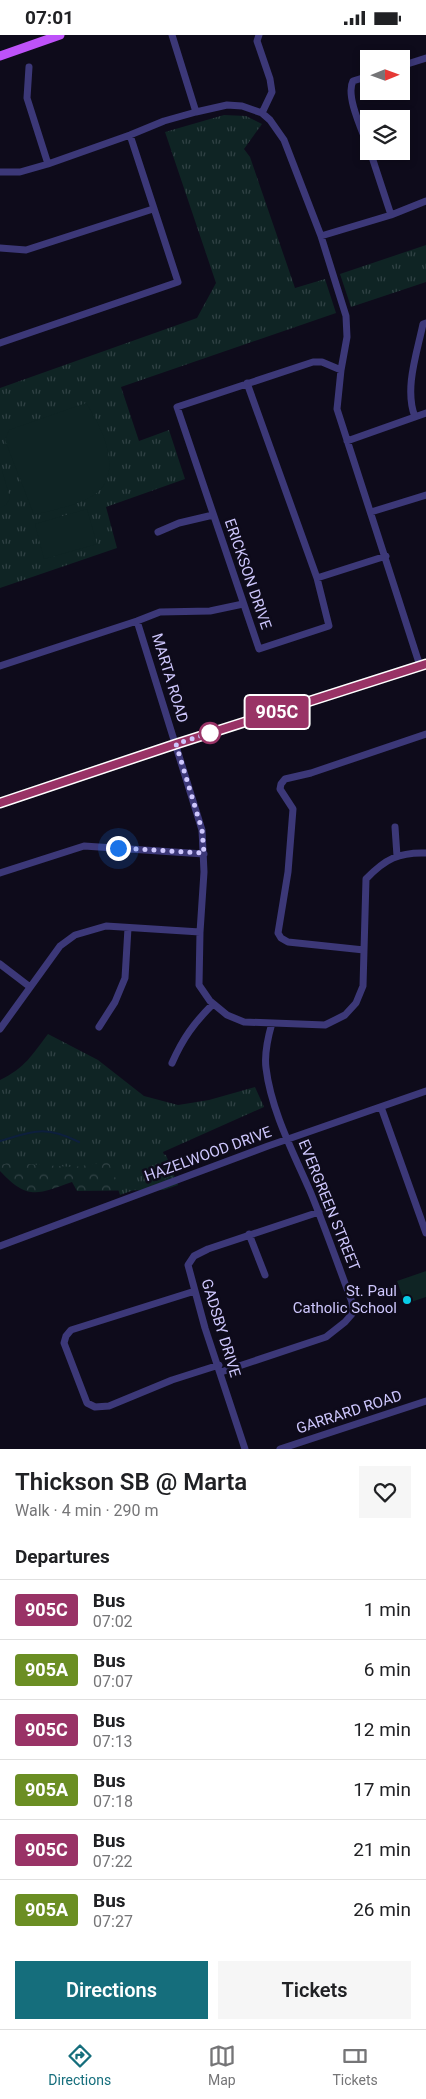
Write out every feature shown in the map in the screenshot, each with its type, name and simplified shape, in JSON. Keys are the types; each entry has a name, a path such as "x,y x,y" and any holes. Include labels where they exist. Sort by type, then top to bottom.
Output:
{"main road":[{"path":"0,56 60,35"},
{"path":"0,803 176,744 423,665"}],"street":[{"path":"172,35 196,112"},
{"path":"259,35 257,41 270,79 272,92 262,113"},
{"path":"410,63 426,58"},
{"path":"29,67 27,98 48,164"},
{"path":"360,79 354,81 350,86 360,122"},
{"path":"0,172 20,172 48,164 164,121 227,105 242,105 262,113 270,120 284,140 320,236 346,316 347,337 337,409 423,665"},
{"path":"0,343 178,282 130,135"},
{"path":"372,160 391,215"},
{"path":"320,236 391,215 426,201"},
{"path":"0,248 26,250 153,209"},
{"path":"415,417 410,405 414,370 423,324 426,323"},
{"name":"ERICKSON DRIVE","path":"247,383 317,579 329,626 259,649 242,604 177,407 247,383 313,362 322,362 341,370"},
{"path":"347,441 426,413"},
{"path":"371,512 426,495"},
{"path":"158,532 179,523 213,515"},
{"path":"317,579 386,556"},
{"path":"0,666 160,612 210,611 242,604"},
{"name":"MARTA ROAD","path":"138,621 202,830 204,853 199,985 213,1004"},
{"path":"364,950 288,942 281,939 278,933 288,872 292,809 280,789 281,783 284,779 311,773 426,734"},
{"path":"395,827 397,856"},
{"path":"0,873 84,846 204,853"},
{"path":"172,1063 179,1046 192,1025 213,1004 227,1015 244,1022 324,1025 345,1015 356,1003 363,986 366,879 391,858 411,852 426,853"},
{"path":"0,1029 60,946 75,935 106,926 200,932"},
{"path":"99,1027 115,1002 125,977 128,928"},
{"path":"0,964 30,987"},
{"name":"EVERGREEN STREET","path":"220,1369 326,1337 352,1314 352,1302 319,1212 278,1115 265,1067 266,1046 272,1023"},
{"name":"HAZELWOOD DRIVE","path":"0,1246 426,1091"},
{"path":"381,1107 426,1233"},
{"name":"GADSBY DRIVE","path":"245,1449 188,1265 194,1256 208,1249 319,1212"},
{"path":"249,1234 265,1275"},
{"path":"195,1291 71,1330 66,1336 64,1343 87,1403 95,1407 109,1406 172,1380 220,1369"},
{"name":"GARRARD ROAD","path":"280,1449 426,1401"}],"green space":[{"path":"224,115 246,116 262,124 244,149 250,157 295,288 325,279 336,313 121,387 139,441 169,430 185,479 106,507 117,548 0,588 0,388 197,318 216,283 165,132"},
{"path":"426,245 426,282 351,307 340,274"},
{"path":"86,403 104,437 108,450 108,475 103,486 94,495 81,502 34,515 5,440 9,430"},
{"path":"0,463 10,498 6,505 0,508"},
{"path":"87,509 97,544 44,559 35,524"},
{"path":"48,1034 98,1060 144,1096 178,1105 209,1100 255,1087 264,1107 163,1152 172,1176 120,1195 109,1162 74,1167 9,1163 0,1165 0,1080 22,1066"},
{"path":"0,1151 158,1153 166,1155 178,1185 164,1190 77,1191 72,1182 42,1192 26,1191 10,1181 0,1171"},
{"path":"426,1271 426,1297 405,1304 397,1281"}],"waterway":[{"path":"0,1141 40,1131 57,1133 79,1142"}],"bus line":[{"name":"905C","path":"0,803 426,664"}],"place":[{"name":"St. Paul Catholic School","path":"407,1300"}],"route":[{"path":"118,848 204,853 202,830 176,744 216,731 210,733"}]}
